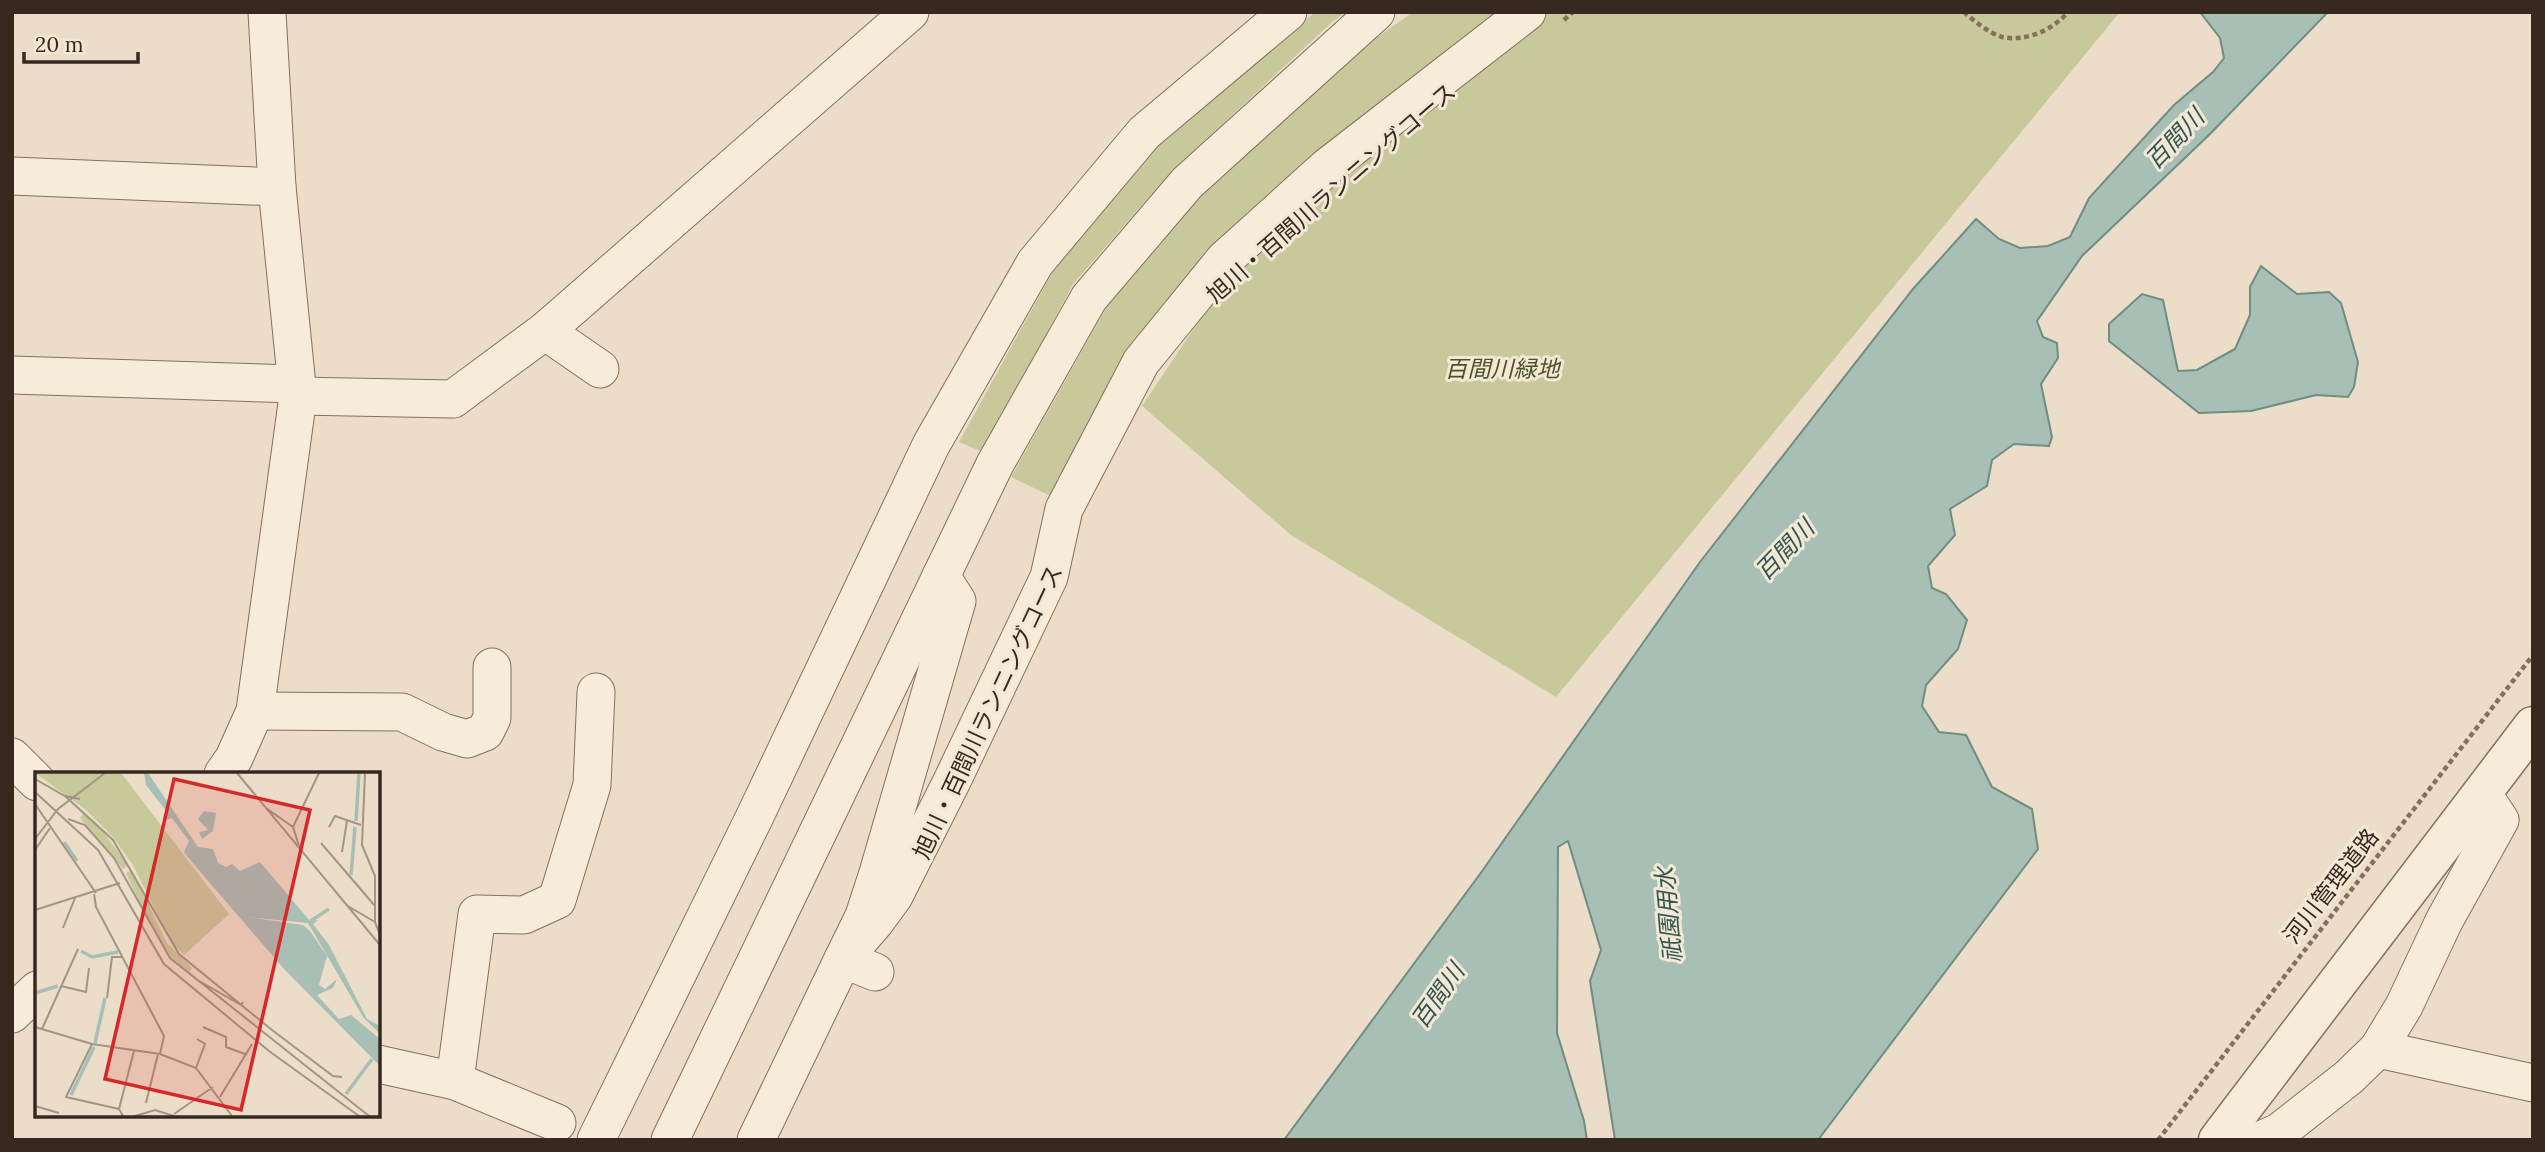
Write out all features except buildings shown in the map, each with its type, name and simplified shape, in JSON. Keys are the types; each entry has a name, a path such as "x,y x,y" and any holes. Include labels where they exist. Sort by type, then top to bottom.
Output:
{"street":[{"path":"224,772 234,758 255,711 297,390 277,187 267,12"},
{"path":"12,375 453,399 545,331 910,12"},
{"path":"596,1140 761,803 931,445 1035,264 1144,133 1288,12"},
{"path":"670,1140 995,464 1090,298 1188,183 1376,12"},
{"path":"757,1140 859,965 875,922 894,896 952,781 1049,577 1064,509 1141,362 1234,250 1327,167 1527,12"},
{"path":"12,176 277,187"},
{"path":"545,331 600,369"},
{"path":"859,965 864,916 957,601 941,576"},
{"path":"255,711 402,712 443,732 467,739 485,732 492,718 492,667"},
{"path":"455,1081 477,914 524,915 557,900 592,785 596,692"},
{"path":"2218,1140 2533,726"},
{"path":"12,757 35,780"},
{"path":"2261,1140 2279,1132 2349,1077 2378,1049 2404,1006 2444,921 2500,820 2482,793"},
{"path":"12,1014 35,992"},
{"path":"2378,1049 2533,1083"},
{"path":"380,1064 455,1081 557,1123"}],"path":[{"path":"1563,21 1573,12"},
{"path":"1964,12 2002,37 2031,36 2058,24 2068,12"},
{"name":"河川管理道路","path":"2158,1140 2533,655"}],"green space":[{"path":"1315,12 1346,12 1172,171 1073,284 983,452 959,442 1053,271 1152,150"},
{"path":"1413,12 1503,12 1380,102 1213,250 1055,498 1011,477 1105,310 1189,202 1348,58"},
{"name":"百間川緑地","path":"1544,12 2120,12 1556,697 1291,535 1142,406 1227,279 1402,123"}],"water":[{"path":"2200,12 2328,12 2210,134 2082,256 2037,321 2043,337 2057,343 2058,358 2041,384 2052,437 2049,446 2014,444 1992,460 1987,486 1950,509 1955,535 1928,566 1932,588 1946,594 1967,620 1958,649 1926,685 1922,706 1939,732 1966,735 1992,787 2032,809 2038,849 1818,1140 1615,1140 1590,981 1601,950 1568,841 1558,847 1557,1033 1584,1121 1587,1140 1284,1140 1480,874 1700,562 1913,289 1976,219 1999,239 2020,248 2048,246 2070,237 2089,198 2174,105 2213,72 2224,58 2220,38"},
{"path":"2261,266 2297,294 2329,292 2341,303 2358,362 2354,387 2348,397 2316,395 2251,411 2199,413 2109,341 2109,324 2142,294 2163,300 2178,371 2197,370 2235,349 2250,315 2250,287"}],"water label":[{"name":"百間川","path":"2175,139"},
{"name":"百間川","path":"1785,550"},
{"name":"祇園用水","path":"1669,915"},
{"name":"百間川","path":"1438,996"}]}
